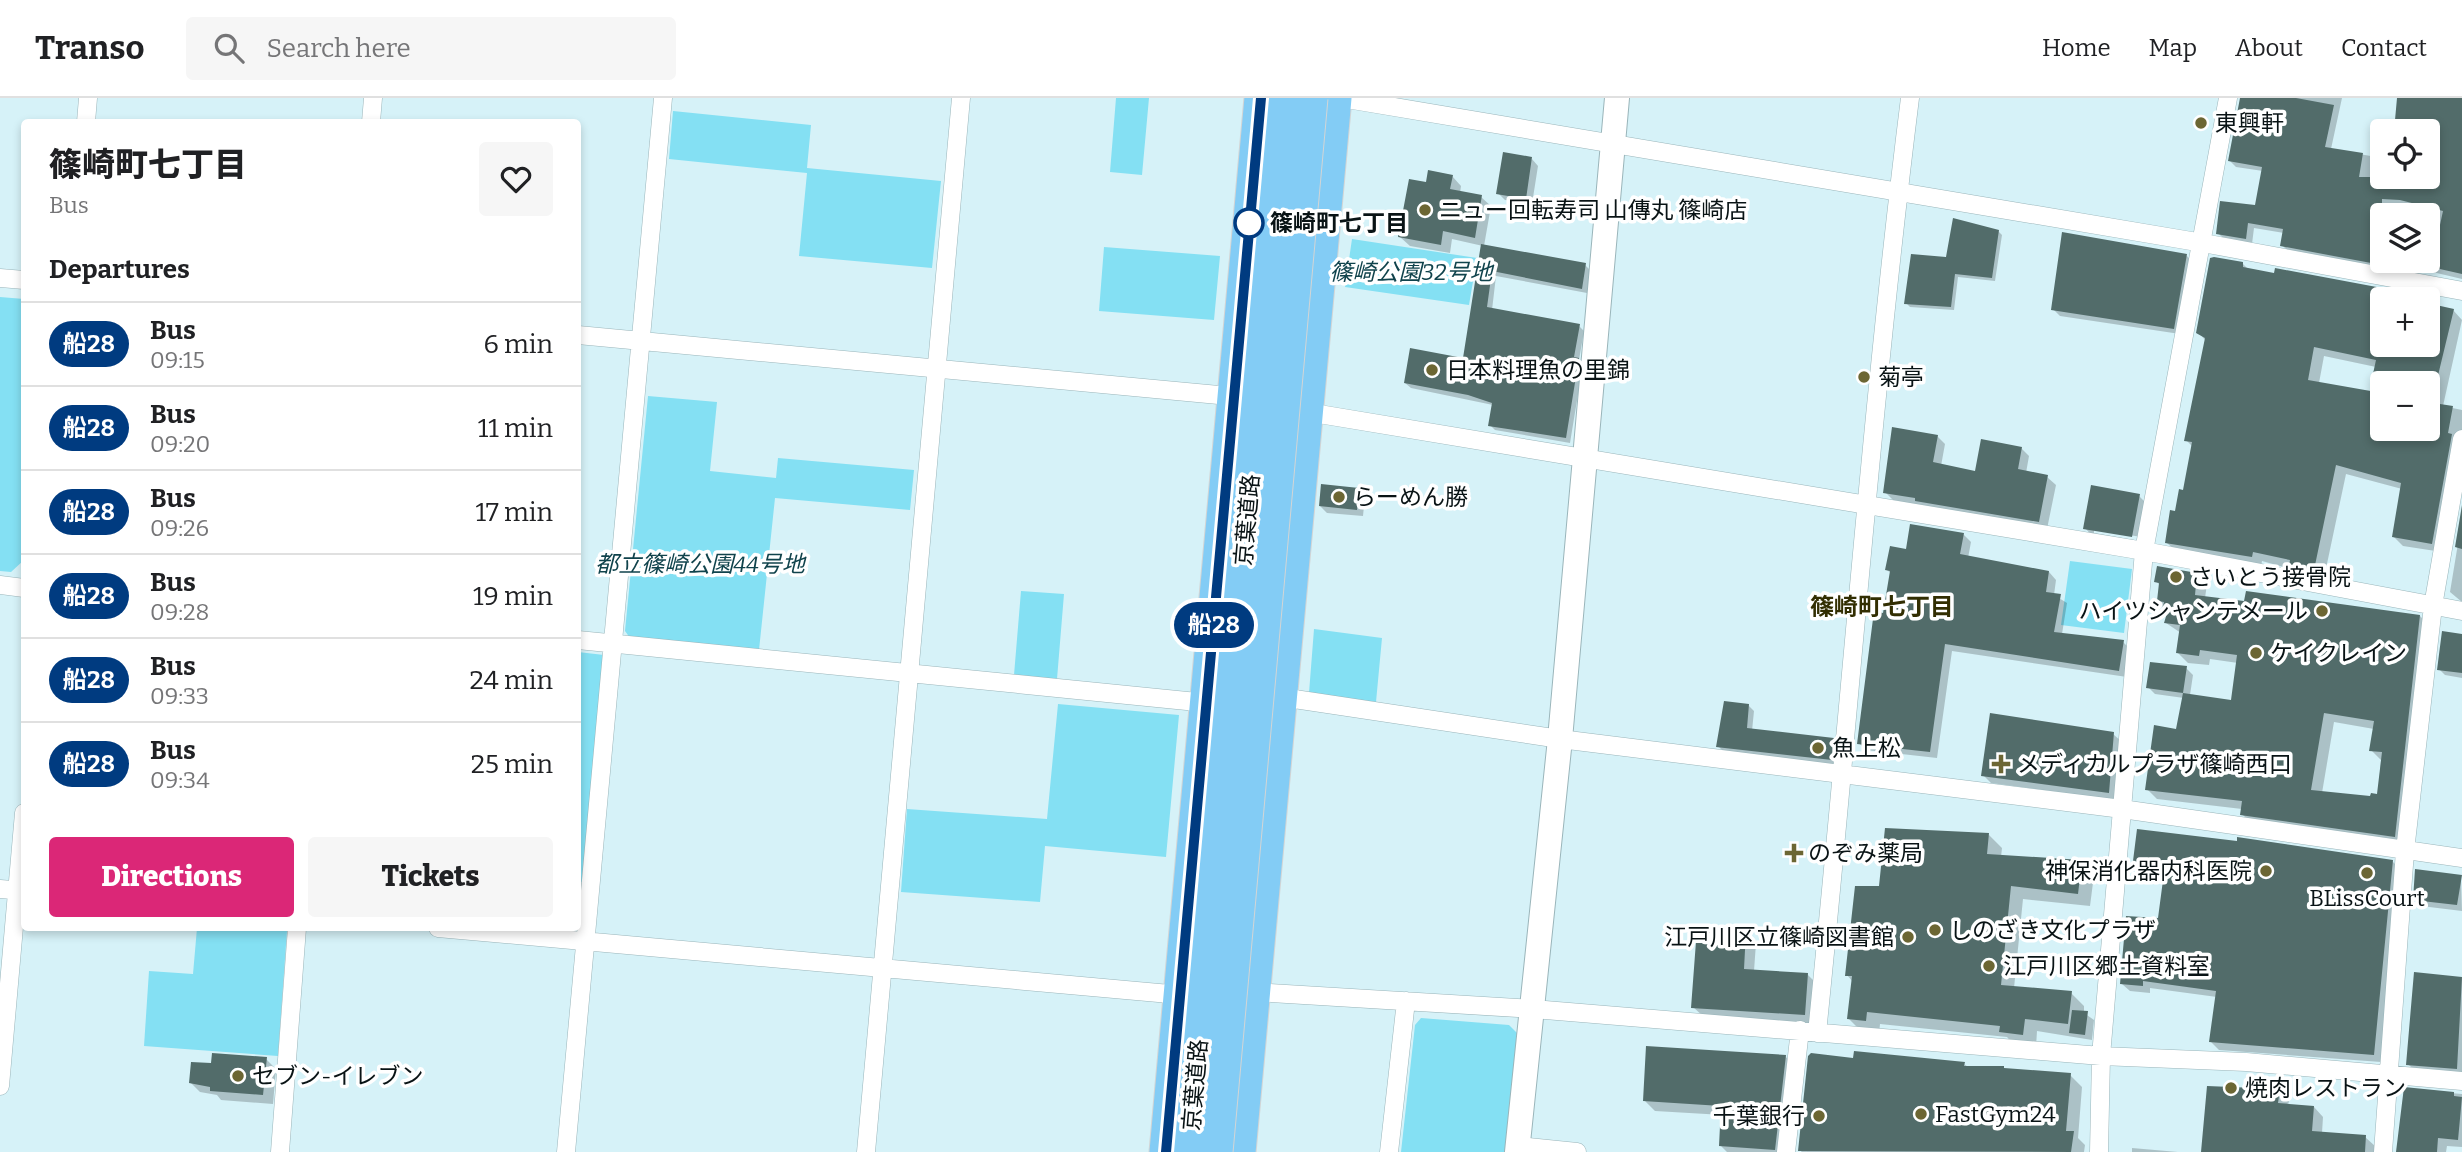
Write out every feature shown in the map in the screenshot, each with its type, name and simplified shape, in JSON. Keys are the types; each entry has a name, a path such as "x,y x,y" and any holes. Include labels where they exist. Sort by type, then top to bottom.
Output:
{"highway":[{"name":"京葉道路","path":"1166,1152 1261,98"},
{"name":"京葉道路","path":"1189,1152 1285,98"},
{"name":"京葉道路","path":"1216,1152 1311,98"},
{"path":"1239,1152 1304,412 1338,98"}],"street":[{"path":"86,119 88,98"},
{"path":"371,119 373,98"},
{"path":"566,1152 663,98"},
{"path":"866,1152 961,98"},
{"path":"1338,98 2203,243 2462,291"},
{"path":"1577,1152 1518,1149 1560,739 1617,98"},
{"path":"1786,1152 1808,1032 1843,776 1865,505 1910,98"},
{"path":"2099,1152 2101,1056 2144,551 2228,98"},
{"path":"0,278 21,280"},
{"path":"581,335 1233,395 1304,412 1586,461 2144,551 2462,611"},
{"path":"2383,1152 2405,850 2433,606 2462,439"},
{"path":"0,585 21,588"},
{"path":"581,640 1208,703"},
{"path":"1281,697 1560,739 2122,809 2462,858"},
{"path":"0,1086 14,890 21,836"},
{"path":"280,1152 297,931"},
{"path":"469,931 1181,995"},
{"path":"1255,992 1533,1009 2101,1056 2246,1062 2462,1081"},
{"path":"1389,1152 1406,1001"}],"green space":[{"path":"1116,98 1149,98 1142,175 1110,172"},
{"path":"673,111 811,125 807,168 941,181 932,268 799,256 807,173 669,159"},
{"name":"篠崎公園32号地","path":"1352,239 1477,258 1469,305 1345,287"},
{"path":"1104,247 1220,256 1214,320 1099,311"},
{"path":"0,297 21,299 21,563 11,572 0,571"},
{"name":"都立篠崎公園44号地","path":"648,396 717,402 710,471 776,478 778,458 914,470 910,510 775,498 759,650 630,638 625,631"},
{"path":"2070,561 2132,569 2124,633 2061,625"},
{"path":"1021,591 1064,594 1057,679 1014,675"},
{"path":"1314,629 1382,638 1376,702 1309,693"},
{"path":"581,652 604,655 581,882"},
{"path":"1058,704 1179,715 1166,857 1045,846 1040,902 901,892 907,809 1047,819"},
{"path":"197,931 287,931 278,1056 144,1046 149,971 193,974"},
{"path":"1421,1018 1509,1025 1517,1033 1506,1152 1401,1152 1415,1025"}],"building":[{"path":"2240,98 2296,98 2334,105 2325,147 2363,153 2359,177 2370,177 2370,189 2440,189 2440,119 2395,119 2397,98 2462,98 2462,274 2440,269 2440,225 2443,211 2440,210 2440,203 2382,199 2382,203 2370,203 2370,263 2280,246 2283,229 2248,223 2246,239 2216,234 2220,201 2255,205 2262,167 2228,161"},
{"path":"1503,152 1532,157 1526,199 1496,194"},
{"name":"ニュー回転寿司 山傳丸 篠崎店","path":"1428,170 1453,175 1450,189 1482,195 1475,238 1443,231 1441,245 1398,237 1409,179 1426,182"},
{"path":"1953,218 1999,230 1992,278 1955,274 1951,307 1904,304 1911,254 1946,257"},
{"path":"2062,232 2187,254 2174,329 2051,310"},
{"path":"1481,244 1586,263 1582,289 1492,271 1487,307 1580,324 1574,357 1579,358 1566,438 1488,426 1492,403 1468,395 1404,383 1410,348 1463,358"},
{"path":"2210,258 2243,262 2243,267 2274,273 2275,268 2377,287 2370,287 2370,357 2440,357 2440,306 2454,309 2439,371 2374,371 2376,360 2314,347 2308,380 2370,391 2370,441 2440,441 2440,404 2453,406 2448,433 2452,434 2432,544 2392,537 2401,483 2336,465 2314,570 2289,565 2290,560 2253,552 2252,557 2165,543 2170,510 2175,511 2179,489 2183,490 2192,442 2184,441 2205,338 2196,333"},
{"path":"1892,427 1938,435 1933,462 1975,471 1981,439 2022,447 2018,469 2048,475 2039,522 1883,493"},
{"name":"らーめん勝","path":"1321,484 1359,488 1357,510 1319,506"},
{"path":"2091,485 2140,494 2132,537 2083,529"},
{"path":"2462,505 2462,549 2455,547"},
{"path":"1910,524 1964,533 1960,554 2049,571 2046,592 2061,594 2054,632 2124,640 2119,671 1945,644 1930,752 1857,744 1874,611 1883,613 1890,571 1885,570 1890,546 1906,549"},
{"path":"2157,566 2197,573 2195,595 2244,601 2246,591 2420,615 2395,837 2240,815 2242,801 2145,790 2154,725 2176,729 2183,693 2231,700 2237,655 2200,650 2199,656 2176,653 2180,625 2164,623 2167,613 2162,612 2164,602 2157,601 2159,583 2154,582","holes":["2324,713 2374,721 2369,751 2382,752 2377,794 2371,793 2370,796 2311,790"]},
{"path":"2442,631 2462,634 2462,673 2437,670"},
{"path":"2150,662 2187,666 2183,693 2146,688"},
{"path":"1724,701 1749,704 1747,728 1834,738 1832,760 1716,747"},
{"path":"1990,713 2114,732 2109,793 1981,776"},
{"path":"1885,828 1989,833 1987,854 2082,860 2078,894 2011,886 2001,985 2072,991 2068,1024 2025,1019 2023,1035 1999,1032 2000,1026 1867,1012 1866,1021 1847,1019 1852,976 1845,976 1855,886 1879,886"},
{"path":"2137,829 2237,841 2237,837 2393,860 2374,1055 2209,1042 2216,991 2143,981 2143,986 2120,984 2126,916 2158,918 2165,865 2133,861"},
{"path":"2415,869 2462,875 2457,905 2413,900"},
{"path":"1697,928 1746,931 1744,969 1808,973 1805,1015 1691,1008"},
{"path":"2414,972 2462,977 2457,1069 2406,1065"},
{"path":"2072,1010 2088,1011 2085,1035 2069,1033"},
{"path":"1646,1046 1786,1055 1775,1150 1719,1146 1721,1106 1643,1101"},
{"path":"1854,1051 1965,1062 1964,1066 2004,1066 2071,1073 2066,1131 2074,1131 2071,1152 1798,1151 1808,1056 1811,1053 1853,1058"},
{"path":"212,1053 267,1057 263,1095 210,1091 210,1087 189,1083 191,1062 211,1063"},
{"path":"2207,1086 2280,1089 2278,1103 2314,1106 2312,1131 2366,1135 2365,1152 2201,1152"},
{"path":"2404,1087 2454,1092 2454,1096 2462,1097 2458,1140 2438,1138 2437,1152 2396,1152"}],"bus line":[{"name":"船28","path":"1166,1152 1261,98"}],"place":[{"name":"東興軒","path":"2201,123"},
{"name":"ニュー回転寿司 山傳丸 篠崎店","path":"1425,210"},
{"name":"篠崎町七丁目","path":"1249,223"},
{"name":"日本料理魚の里錦","path":"1432,370"},
{"name":"菊亭","path":"1864,377"},
{"name":"らーめん勝","path":"1339,497"},
{"name":"さいとう接骨院","path":"2176,577"},
{"name":"ハイツシャンテメール","path":"2322,611"},
{"name":"ケイクレイン","path":"2256,653"},
{"name":"魚上松","path":"1818,748"},
{"name":"メディカルプラザ篠崎西口","path":"2001,764"},
{"name":"のぞみ薬局","path":"1794,853"},
{"name":"神保消化器内科医院","path":"2266,871"},
{"name":"BLissCourt","path":"2367,873"},
{"name":"しのざき文化プラザ","path":"1935,930"},
{"name":"江戸川区立篠崎図書館","path":"1908,937"},
{"name":"江戸川区郷土資料室","path":"1989,966"},
{"name":"セブン-イレブン","path":"238,1076"},
{"name":"焼肉レストラン","path":"2231,1088"},
{"name":"FastGym24","path":"1921,1114"},
{"name":"千葉銀行","path":"1819,1116"}],"district":[{"name":"篠崎町七丁目","path":"1882,607"}]}
